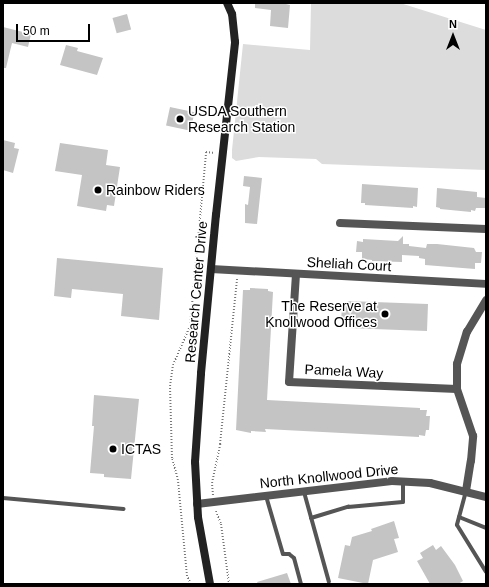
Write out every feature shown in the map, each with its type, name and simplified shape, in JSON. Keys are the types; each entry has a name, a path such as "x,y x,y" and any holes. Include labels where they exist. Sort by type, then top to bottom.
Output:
{"main road":[{"name":"Research Center Drive","path":"210,584 203,552 195,462 212,269 235,42 232,14 227,3"}],"street":[{"path":"340,223 486,229"},
{"name":"Sheliah Court","path":"212,269 486,284"},
{"name":"Pamela Way","path":"296,274 290,382 457,389"},
{"path":"466,491 473,436 457,389 457,364 460,348 467,332 486,300"},
{"name":"North Knollwood Drive","path":"198,504 373,483 403,481 430,483 486,497"}],"lane":[{"path":"311,518 348,507 403,502 403,481"},
{"path":"466,491 457,525 486,572"},
{"path":"304,492 329,582"},
{"path":"266,496 283,554 289,554 294,558 302,584"},
{"path":"3,498 124,509"},
{"path":"459,517 486,528"}],"path":[{"path":"191,584 186,576 178,480 172,458 170,386 173,364 190,326 206,152"},
{"path":"213,491 212,483 220,444 237,277"},
{"path":"216,512 221,524 229,584"}],"shaded area":[{"path":"311,3 400,3 486,30 486,170 322,164 316,159 259,157 236,161 232,158 243,44 310,50"}],"building":[{"path":"255,3 282,3 290,5 288,28 270,26 271,10 255,8"},
{"path":"127,14 131,29 117,33 113,18"},
{"path":"3,27 31,34 28,47 12,43 6,68 3,68"},
{"path":"66,45 78,48 77,51 103,58 97,75 60,65"},
{"path":"170,107 194,112 191,131 166,126"},
{"path":"3,140 15,143 14,148 19,149 13,173 3,170"},
{"name":"Rainbow Riders","path":"60,143 108,150 106,165 120,167 114,206 107,205 106,211 77,206 82,175 55,171"},
{"path":"244,176 262,178 257,224 245,223 245,204 248,205 250,187 243,186"},
{"path":"362,184 418,188 417,207 365,205 365,203 361,203"},
{"path":"437,188 477,192 477,197 486,198 486,208 476,208 475,211 471,210 471,212 440,209 436,207"},
{"path":"403,236 403,244 409,244 409,246 426,248 427,244 437,244 474,248 476,252 482,252 481,263 475,263 475,269 425,265 425,259 419,258 419,256 402,255 402,262 372,261 362,259 362,252 356,252 357,241 363,242 363,239 398,241"},
{"path":"57,258 163,268 159,320 121,316 123,294 72,289 71,298 54,296"},
{"path":"250,288 268,289 268,291 273,292 267,400 420,408 420,410 427,410 426,416 430,416 429,430 426,430 425,436 419,435 419,437 265,429 266,432 251,431 251,433 236,430 243,290 250,290"},
{"name":"The Reserve at Knollwood Offices","path":"347,301 428,304 427,331 346,328 346,323 341,323 342,305 347,305"},
{"name":"ICTAS","path":"94,395 139,399 131,479 104,477 104,474 90,473 94,426 92,426"},
{"path":"394,521 399,538 394,539 398,552 373,560 368,584 338,578 345,545 350,546 352,537 372,531 371,529"},
{"path":"433,545 436,550 441,546 455,565 463,581 458,584 430,584 417,561 423,558 420,553"},
{"path":"287,573 291,584 258,584 257,582"}],"place":[{"name":"USDA Southern Research Station","path":"180,119"},
{"name":"Rainbow Riders","path":"98,190"},
{"name":"The Reserve at Knollwood Offices","path":"385,314"},
{"name":"ICTAS","path":"113,449"}]}
